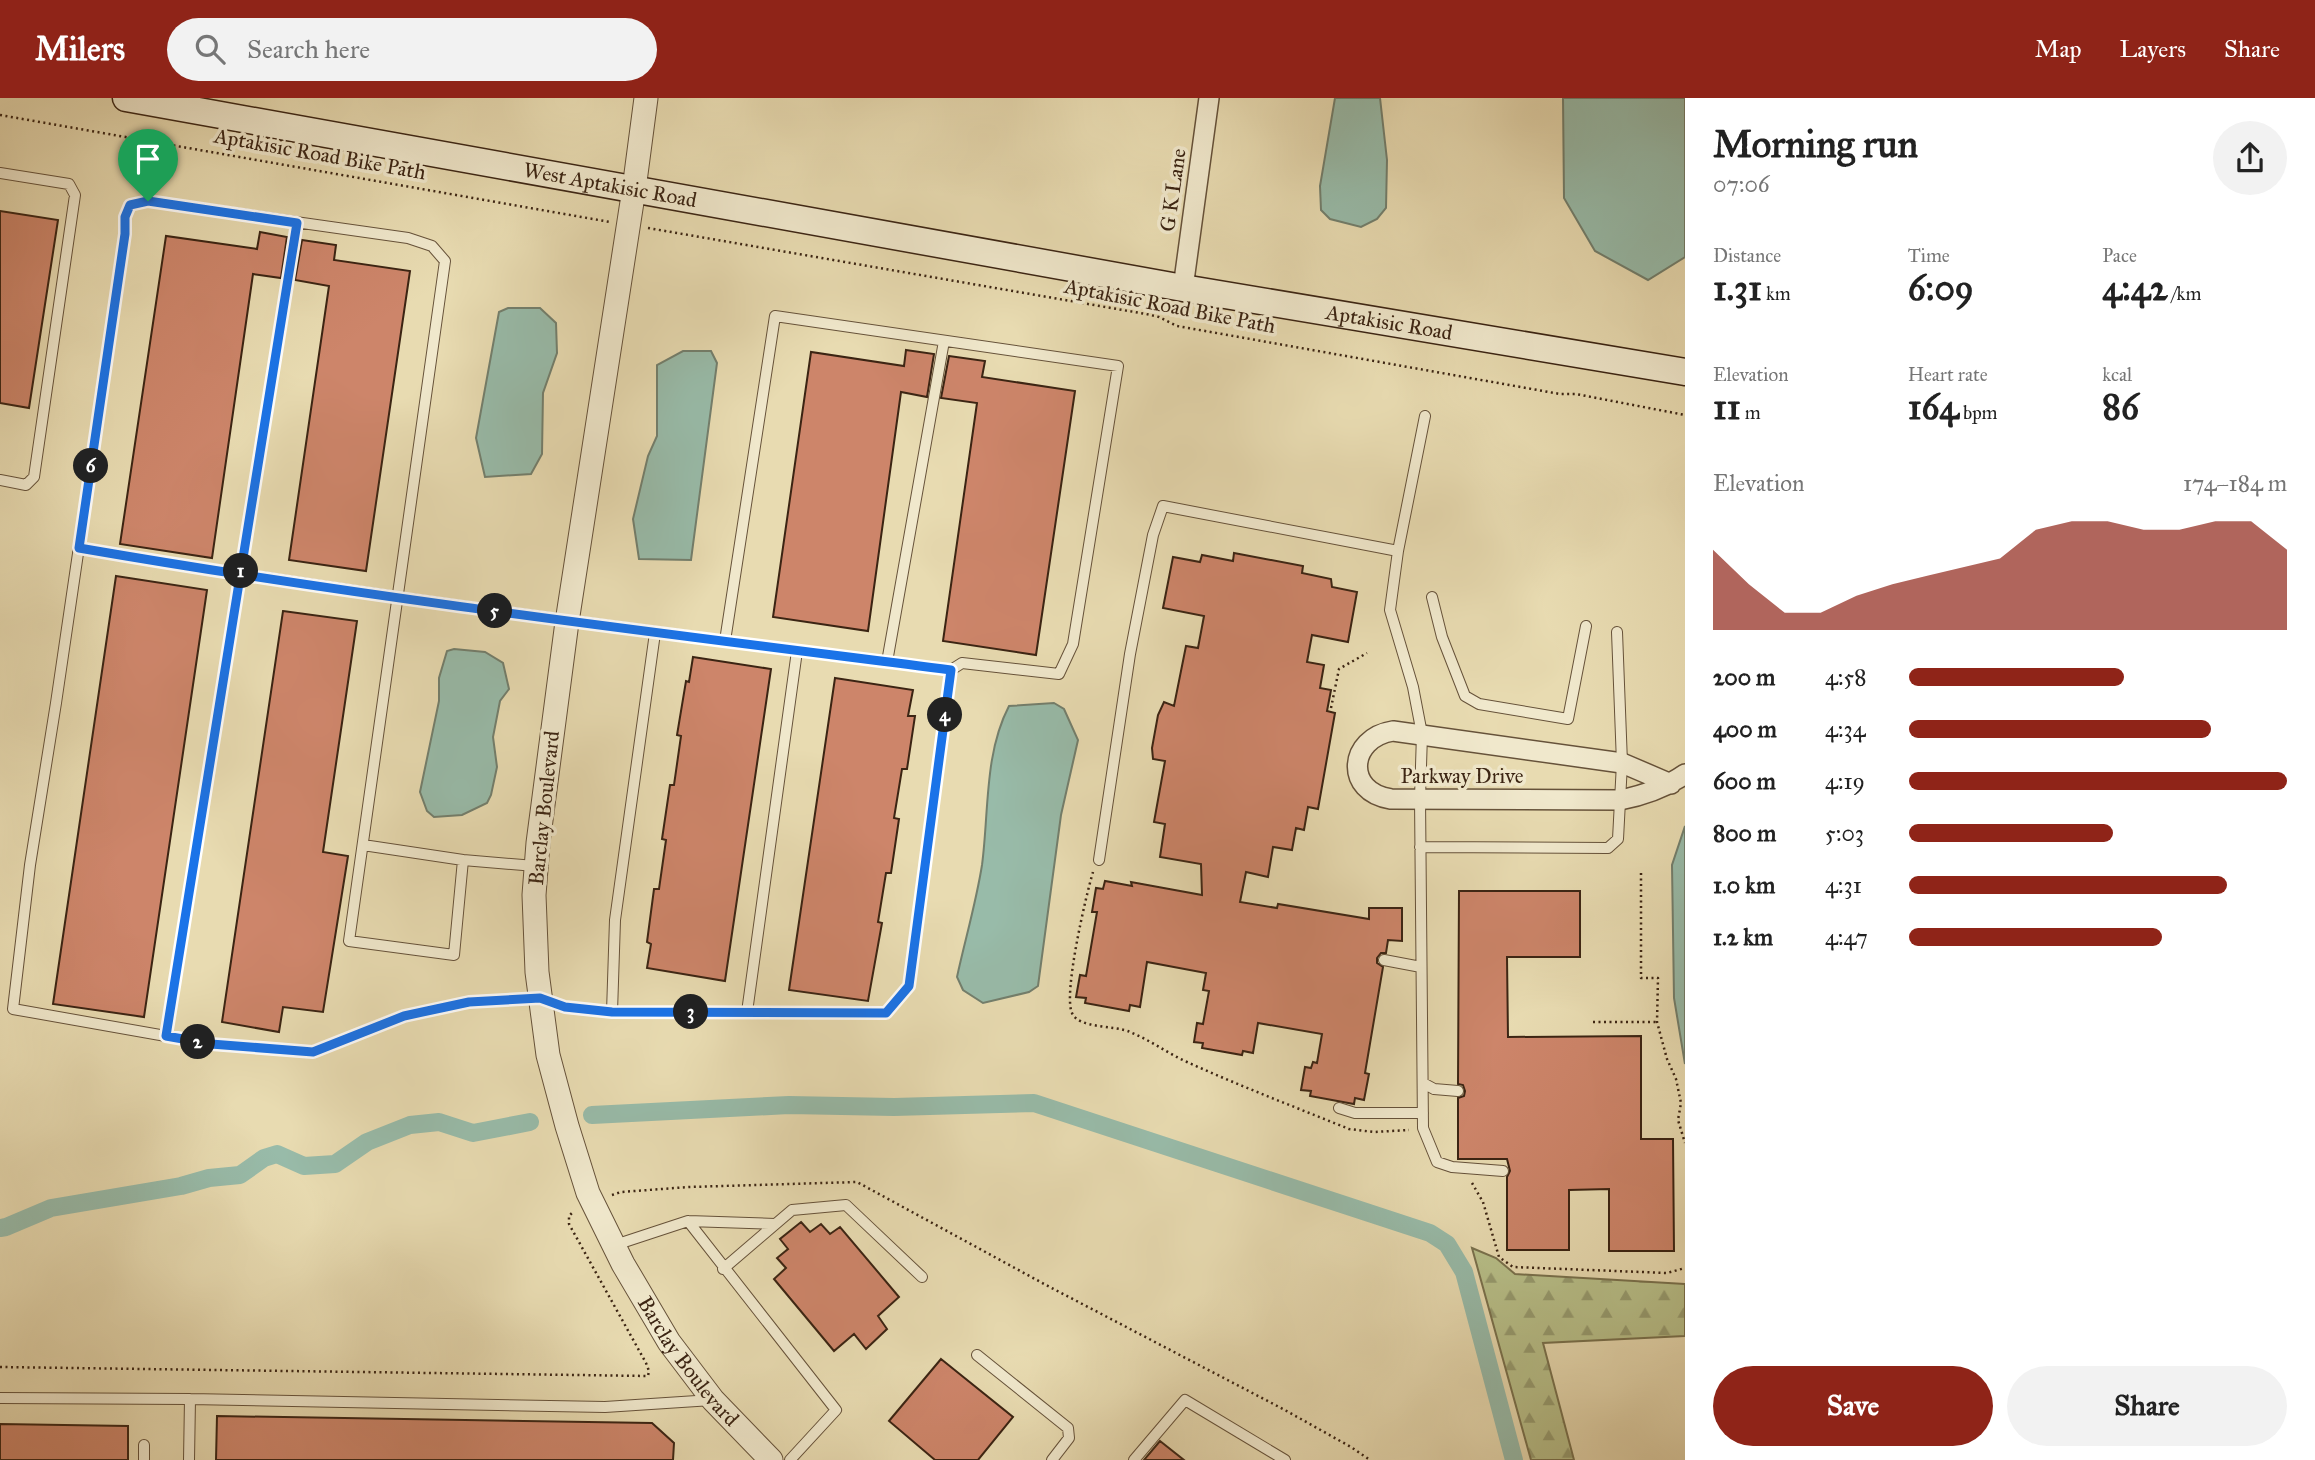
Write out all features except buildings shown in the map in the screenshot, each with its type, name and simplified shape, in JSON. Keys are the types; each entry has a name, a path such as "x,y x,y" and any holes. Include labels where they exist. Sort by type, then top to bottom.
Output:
{"main road":[{"name":"West Aptakisic Road","path":"127,98 1094,270"},
{"name":"Aptakisic Road","path":"1094,270 1183,288 1685,372"}],"street":[{"name":"Barclay Boulevard","path":"646,98 567,622 536,866 534,895 540,998 548,1055 566,1126 588,1193 614,1246 669,1342 713,1400 771,1460"},
{"name":"G K Lane","path":"1183,288 1209,98"},
{"name":"Parkway Drive","path":"1393,731 1622,763 1678,779 1642,796 1620,800 1420,799 1377,797 1366,790 1357,769 1359,757 1372,738 1393,731"}],"lane":[{"path":"0,173 69,184 75,195 34,477 26,485 0,480"},
{"path":"463,860 454,955 349,941 445,261 432,246 408,238 148,201 130,205 125,217 125,234 79,548 30,864 13,1009 211,1044 313,1052 404,1016 469,1002 540,998 565,1007 612,1012 886,1013 909,986 951,670"},
{"path":"166,1036 297,223"},
{"path":"79,548 240,575 567,622 951,670 962,663 1059,674 1073,644 1118,366 775,316 725,641"},
{"path":"887,662 944,341"},
{"path":"1425,416 1398,551 1390,610 1413,687 1422,734 1420,847 1423,1128 1437,1162 1451,1167 1503,1171"},
{"path":"1099,860 1130,654 1153,535 1163,506 1398,551"},
{"path":"1432,597 1442,637 1465,696 1479,704 1568,719 1586,626"},
{"path":"1420,847 1608,848 1618,839 1622,763 1617,632"},
{"path":"612,1012 615,920 655,633"},
{"path":"747,1012 797,651"},
{"path":"363,845 463,860 536,866"},
{"path":"1384,960 1421,967"},
{"path":"1423,1083 1434,1089 1458,1090"},
{"path":"1339,1108 1355,1113 1423,1113"},
{"path":"723,1269 792,1210 846,1205 922,1277"},
{"path":"614,1246 688,1221 775,1224"},
{"path":"688,1221 836,1410 790,1460"},
{"path":"976,1354 1068,1428 1069,1438 1052,1460"},
{"path":"0,1398 606,1407 713,1400"},
{"path":"189,1460 190,1399"},
{"path":"1134,1460 1185,1400 1285,1460"},
{"path":"144,1445 144,1460"}],"path":[{"name":"Aptakisic Road Bike Path","path":"0,115 592,218"},
{"name":"Aptakisic Road Bike Path","path":"648,229 1146,314 1177,326 1685,415"},
{"path":"1331,708 1339,669 1367,653"},
{"path":"1099,860 1088,889 1072,979 1070,1006 1076,1019 1083,1023 1130,1031 1188,1062 1349,1129 1374,1132 1423,1128"},
{"path":"1641,873 1641,978 1658,978 1657,1023 1676,1079 1681,1103 1678,1121 1685,1143"},
{"path":"1593,1022 1657,1023"},
{"path":"1451,1167 1471,1182 1483,1202 1499,1257 1513,1267 1667,1273 1685,1268"},
{"path":"607,1197 621,1192 689,1187 857,1182 1283,1409 1370,1460"},
{"path":"0,1367 648,1376 646,1363 569,1224 569,1216 576,1209"}],"green space":[{"path":"1472,1248 1496,1258 1515,1274 1685,1284 1685,1336 1543,1343 1574,1460 1531,1460"}],"shaded area":[{"path":"1335,98 1380,98 1387,160 1386,208 1377,219 1361,227 1330,219 1321,210 1320,186"},
{"path":"1563,98 1685,98 1685,257 1648,280 1595,251 1564,198"},
{"path":"508,308 540,308 556,323 557,353 543,393 542,454 531,474 485,477 476,438 499,312"},
{"path":"683,351 711,351 717,363 691,560 639,559 633,519 648,456 657,436 657,365"},
{"path":"454,649 485,652 503,663 509,689 500,701 493,737 497,767 487,803 462,815 434,817 427,811 420,792 439,701 439,678 447,651"},
{"path":"1054,703 1064,709 1078,740 1061,815 1038,986 1029,992 983,1003 963,990 957,977 982,865 995,744 1009,706"},
{"path":"1685,826 1685,1064 1674,998 1672,865"}],"waterway":[{"path":"592,1115 789,1105 894,1107 1034,1103 1430,1233 1447,1244 1464,1272 1514,1460"},
{"path":"0,1228 51,1208 181,1186 209,1178 240,1175 264,1158 277,1154 304,1166 335,1164 367,1142 410,1125 439,1122 473,1133 530,1122"}],"route":[{"path":"148,201 130,205 125,217 125,234 79,548 240,575 567,622 951,670 909,986 886,1013 612,1012 565,1007 540,998 469,1002 404,1016 313,1052 211,1044 166,1036 240,575 254,487 297,223 148,201"}]}
